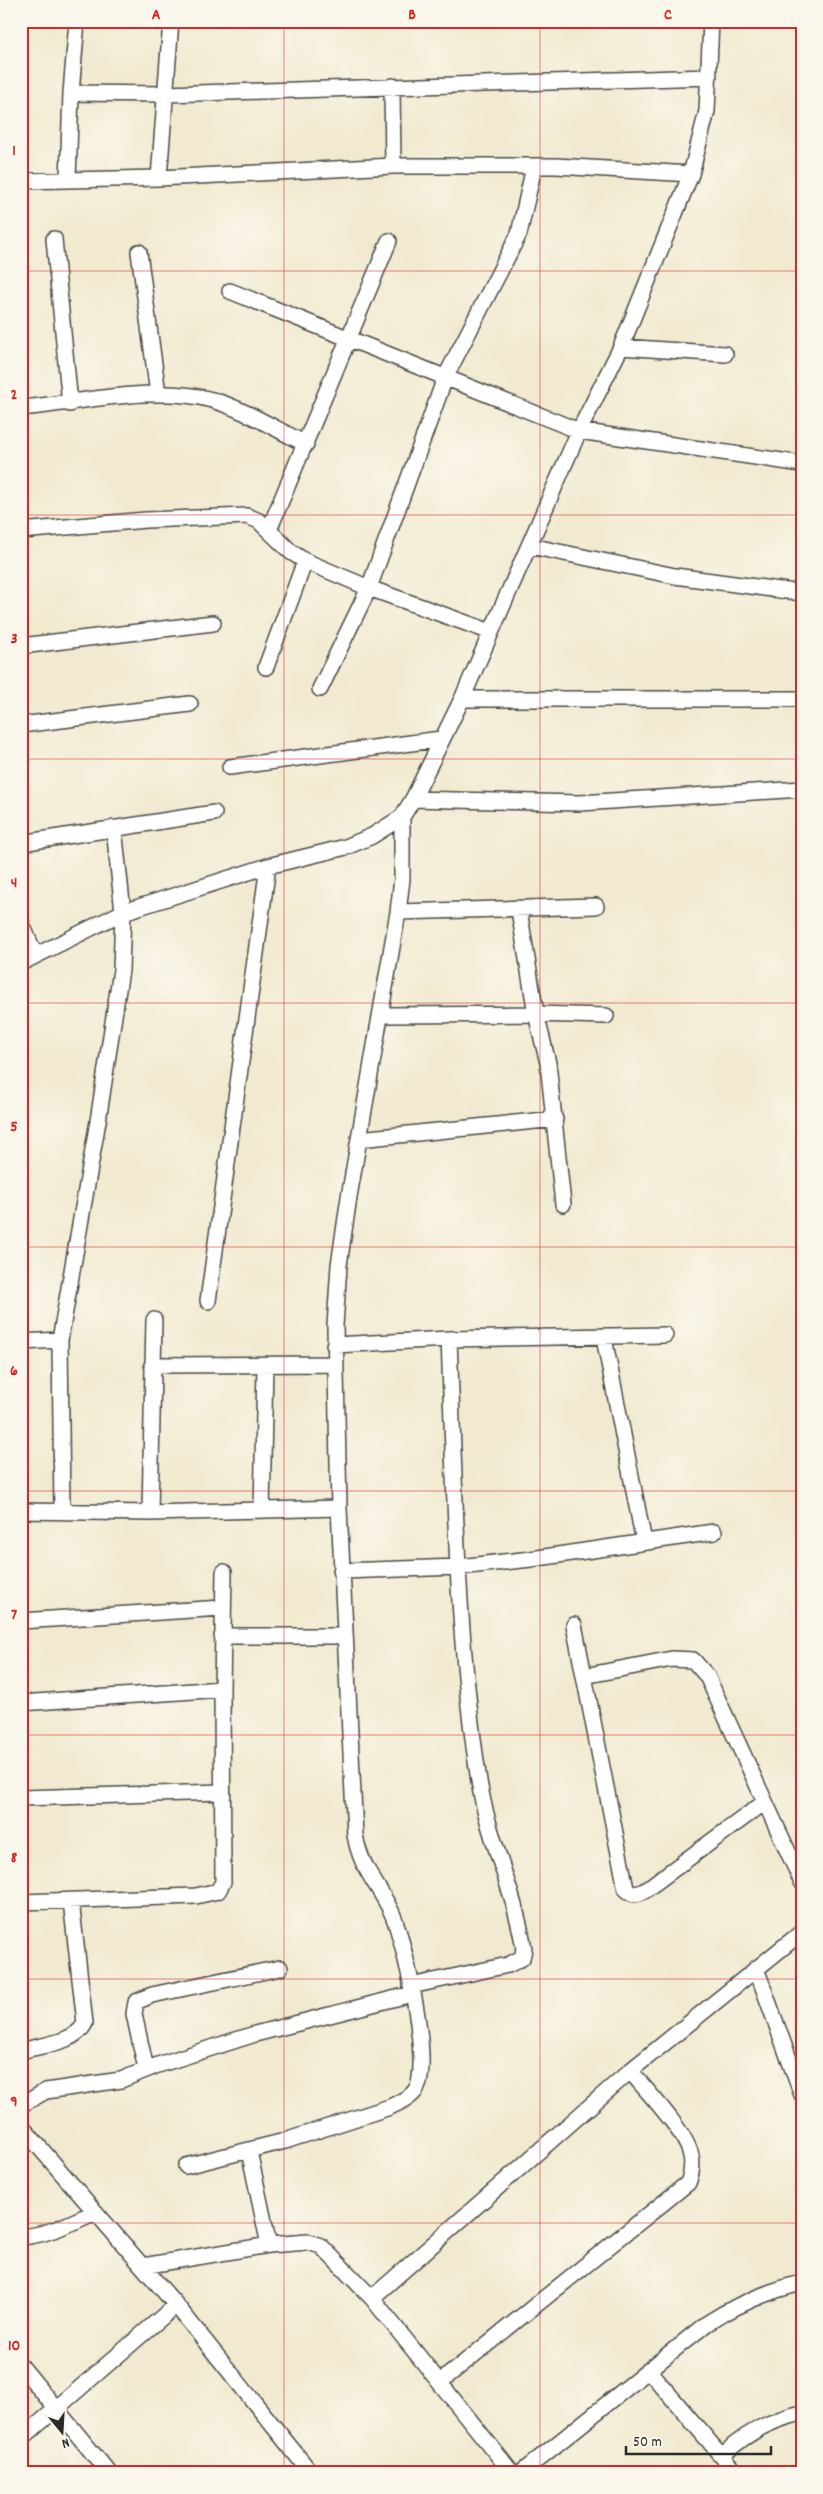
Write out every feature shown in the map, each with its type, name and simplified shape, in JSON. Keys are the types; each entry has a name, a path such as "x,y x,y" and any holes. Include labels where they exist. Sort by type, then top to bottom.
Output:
{"street":[{"path":"68,179 71,93 77,21"},
{"path":"159,178 171,21"},
{"path":"21,963 123,912 268,866 346,847 372,836 402,817 413,799 462,699 579,431 621,347 691,174 707,111 711,21"},
{"path":"71,93 165,94 709,77"},
{"path":"392,86 393,166"},
{"path":"21,181 159,178 393,166 534,166 691,174"},
{"path":"320,690 369,588 445,378 519,234 534,166"},
{"path":"54,239 70,404"},
{"path":"270,530 389,241"},
{"path":"139,252 158,394"},
{"path":"230,291 579,431 802,464"},
{"path":"621,347 725,354"},
{"path":"21,408 158,394 188,395 212,400 306,444"},
{"path":"21,531 146,520 232,515 247,516 270,530 291,552 304,560 369,588 491,632"},
{"path":"530,546 675,576 802,593"},
{"path":"266,668 304,560"},
{"path":"21,646 213,623"},
{"path":"462,699 802,699"},
{"path":"21,725 190,704"},
{"path":"230,767 441,739"},
{"path":"413,799 580,803 802,789"},
{"path":"21,842 214,813"},
{"path":"186,2166 249,2151 319,2131 390,2107 404,2100 417,2090 422,2066 422,2051 412,1990 399,1934 392,1912 368,1874 359,1855 356,1842 341,1571 334,1364 339,1264 398,912 402,859 402,817"},
{"path":"62,1511 60,1340 121,970 123,912 114,828"},
{"path":"208,1301 268,866"},
{"path":"398,912 519,910 596,906"},
{"path":"519,910 536,1014 548,1063 556,1118 563,1204"},
{"path":"21,922 35,955"},
{"path":"382,1015 536,1014 606,1016"},
{"path":"359,1139 556,1118"},
{"path":"150,1513 154,1320"},
{"path":"334,1345 449,1339 604,1338 665,1335"},
{"path":"604,1338 644,1542"},
{"path":"21,2106 46,2092 121,2080 146,2069 255,2034 412,1990 508,1966 522,1958 524,1949 480,1783 470,1717 459,1567 449,1339"},
{"path":"21,1342 60,1340"},
{"path":"152,1365 334,1364"},
{"path":"262,1510 265,1365"},
{"path":"21,1511 150,1513 339,1508"},
{"path":"341,1571 459,1567 531,1559 714,1532"},
{"path":"21,1902 196,1896 218,1891 223,1882 224,1872 222,1608 224,1572"},
{"path":"21,1621 222,1608"},
{"path":"574,1625 623,1882 630,1894 644,1891 765,1802"},
{"path":"222,1636 344,1636"},
{"path":"584,1676 672,1659 693,1660 707,1676 802,1882"},
{"path":"21,1703 222,1689"},
{"path":"21,1798 222,1792"},
{"path":"21,2051 74,2035 82,2030 85,2023 72,1901"},
{"path":"372,2298 630,2070 802,1932"},
{"path":"146,2069 134,2014 136,2002 152,1995 280,1968"},
{"path":"756,1968 802,2095"},
{"path":"440,2382 688,2182 693,2170 691,2154 684,2138 630,2070"},
{"path":"21,2126 176,2305 311,2473"},
{"path":"249,2151 269,2245"},
{"path":"21,2237 35,2236 58,2229 95,2212"},
{"path":"143,2266 269,2245 308,2242 321,2246 372,2298 512,2473"},
{"path":"521,2473 650,2372 706,2324 764,2293 802,2283"},
{"path":"21,2439 176,2305"},
{"path":"21,2366 109,2473"},
{"path":"650,2372 736,2473"},
{"path":"722,2456 737,2441 759,2427 784,2417 802,2413"}]}
